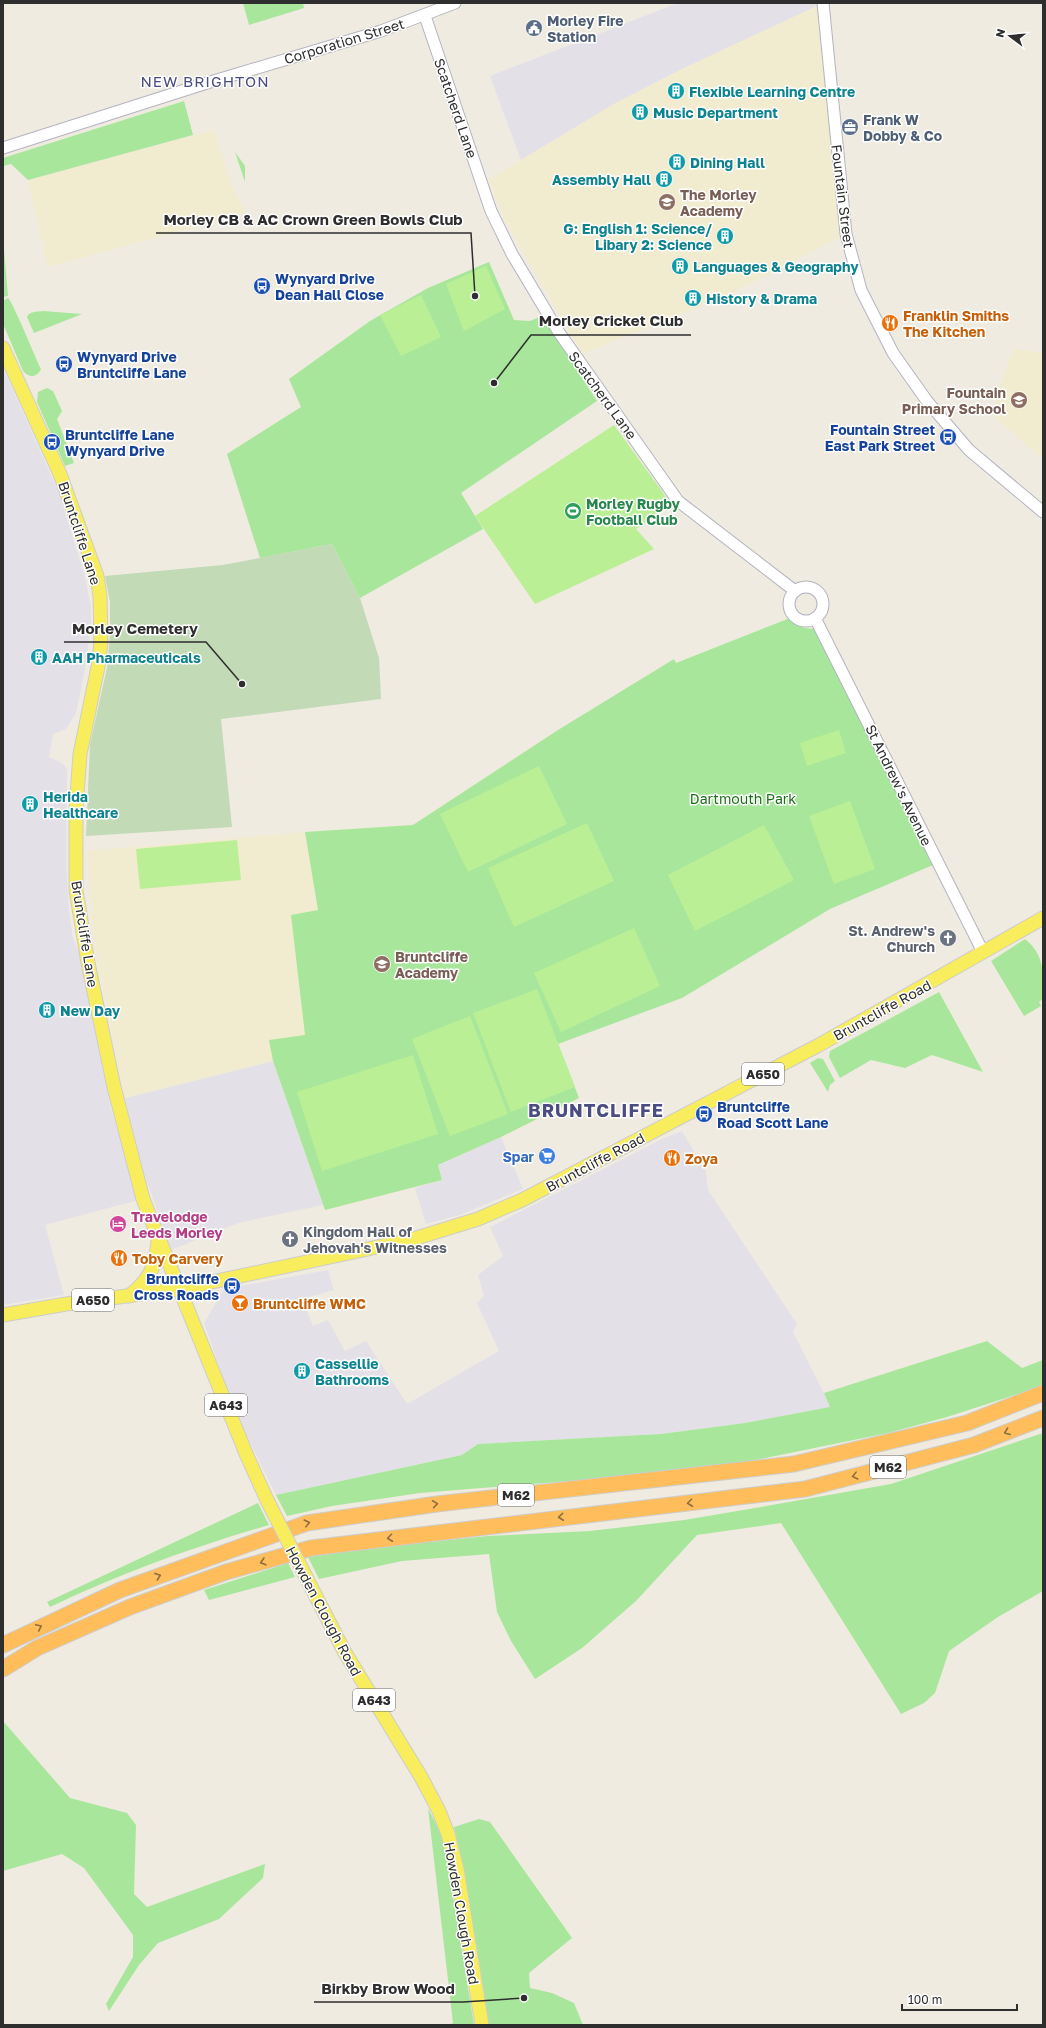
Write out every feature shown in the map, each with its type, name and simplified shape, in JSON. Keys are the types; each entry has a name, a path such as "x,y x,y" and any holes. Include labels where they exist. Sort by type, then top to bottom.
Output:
{"highway":[{"name":"M62","path":"3,1645 120,1590 306,1523 437,1504 794,1464 967,1423 1043,1393"},
{"name":"M62","path":"3,1669 37,1648 130,1607 226,1572 312,1548 805,1488 974,1445 1043,1418"}],"main road":[{"name":"Bruntcliffe Lane","path":"3,348 60,474 97,576 100,596 101,641 99,662 80,754 76,809 76,890 88,963 115,1091 143,1199 179,1289"},
{"name":"Bruntcliffe Road","path":"179,1289 410,1240 478,1219 522,1200 819,1045 1043,918"},
{"path":"129,1296 151,1273 157,1252 158,1238"},
{"name":"A650","path":"3,1316 66,1304 179,1289"},
{"name":"Howden Clough Road","path":"179,1289 247,1456 267,1500 344,1651 421,1777 439,1811 448,1834 457,1869 482,2025"}],"street":[{"name":"Corporation Street","path":"3,148 207,83 381,31 425,16 455,3"},
{"name":"Fountain Street","path":"823,3 846,234 861,290 893,354 927,402 969,450 1043,512"},
{"name":"Scatcherd Lane","path":"425,16 492,211 512,254 558,331 678,501 795,591"},
{"path":"806,587 818,592 823,603 822,609 815,618 805,621 794,617 789,606 789,601 795,591 806,587"},
{"name":"St Andrew's Avenue","path":"815,618 984,952"}],"shaded area":[{"path":"678,3 817,3 817,6 680,70 614,104 521,160 490,76"},
{"name":"The Morley Academy","path":"817,6 840,237 726,296 582,354 506,223 488,180 614,104 680,70"},
{"path":"214,130 231,184 246,213 48,267 28,180"},
{"name":"Fountain Primary School","path":"1014,349 1043,353 1043,459 992,415 1000,385"},
{"path":"3,368 59,493 85,577 91,608 91,626 85,669 76,713 66,729 53,734 49,757 62,763 67,769 66,863 69,911 73,939 79,953 111,1109 138,1200 45,1225 64,1295 3,1305"},
{"name":"Bruntcliffe Academy","path":"558,730 682,998 558,1044 579,1098 501,1137 438,1165 442,1180 325,1210 273,1061 125,1098 92,929 87,851 305,832 413,825"},
{"path":"273,1061 323,1205 238,1223 171,1250 144,1173 125,1098"},
{"path":"682,1131 706,1171 708,1190 797,1324 793,1332 831,1407 745,1423 661,1434 478,1444 462,1455 276,1495 236,1414 204,1323 224,1289 328,1270 334,1290 302,1299 313,1326 328,1320 345,1351 366,1341 407,1404 499,1351 477,1303 484,1296 478,1275 503,1256 490,1227 662,1139"},
{"path":"501,1137 523,1189 460,1215 426,1224 415,1188 442,1180 437,1166"}],"green space":[{"path":"243,3 303,3 304,8 249,25"},
{"path":"184,101 193,135 28,180 11,164 3,166 3,158"},
{"path":"235,152 245,166 245,182"},
{"path":"3,237 8,296 3,297"},
{"path":"489,262 514,320 530,321 542,316 597,401 461,493 483,529 360,598 332,544 260,558 227,454 301,407 289,379 370,321 428,288"},
{"path":"486,266 505,309 464,331 446,284"},
{"path":"421,295 441,337 401,356 380,315"},
{"path":"8,298 41,369 33,376 26,374 23,371 4,326 3,301"},
{"path":"43,311 82,314 34,333 27,317 31,313"},
{"path":"47,388 53,391 62,411 57,419 74,463 65,466 37,402 38,392"},
{"name":"Morley Rugby Football Club","path":"614,425 672,505 636,529 654,549 535,604 475,516"},
{"path":"332,544 360,598 379,658 381,699 221,719 232,827 86,836 90,744 107,668 110,636 110,602 105,576 223,565"},
{"name":"Dartmouth Park","path":"790,618 804,628 815,629 933,865 830,909 682,998 558,1044 579,1098 501,1137 438,1165 442,1180 325,1210 273,1061 269,1040 305,1035 291,915 318,910 305,832 413,825 558,730 674,659 676,663"},
{"path":"839,730 846,753 807,766 800,743"},
{"path":"539,766 567,824 468,872 440,814"},
{"path":"850,801 875,869 834,884 809,816"},
{"path":"587,823 614,881 514,927 488,868"},
{"path":"764,825 794,880 695,931 668,875"},
{"path":"237,840 241,880 140,889 136,849"},
{"path":"634,928 660,986 561,1032 534,973"},
{"path":"1025,939 1032,945 1040,959 1043,974 1043,999 1039,1002 1041,1006 1024,1016 991,961"},
{"path":"537,989 575,1087 511,1112 473,1013"},
{"path":"939,992 983,1072 932,1055 905,1068 871,1060 840,1078 829,1057 830,1051"},
{"path":"470,1016 508,1114 450,1136 412,1039"},
{"path":"413,1055 438,1134 322,1171 297,1092"},
{"path":"818,1058 823,1059 835,1081 830,1085 828,1092 810,1063"},
{"path":"987,1341 1022,1368 1043,1360 1043,1386 947,1417 888,1433 746,1462 631,1476 420,1493 332,1506 287,1516 276,1495 462,1455 478,1444 661,1434 745,1423 830,1407 824,1393"},
{"path":"1043,1433 1043,1591 998,1617 949,1651 935,1693 924,1703 901,1714 781,1523 697,1535 636,1601 582,1648 535,1679 511,1641 497,1612 489,1554 402,1561 319,1579 308,1557 398,1545 488,1536 590,1531 684,1520 891,1484"},
{"path":"258,1503 269,1525 213,1542 131,1572 50,1607 47,1602"},
{"path":"288,1563 295,1577 209,1600 204,1590"},
{"path":"3,1721 70,1798 127,1813 136,1825 134,1894 147,1907 265,1864 263,1878 219,1919 158,1943 139,1965 109,2011 106,2004 133,1957 133,1935 84,1868 62,1854 3,1871"},
{"path":"428,1808 444,1840 474,2025 449,2025 453,2023"},
{"path":"479,1819 490,1822 572,1938 529,1973 530,1988 552,1993 574,2003 583,2025 489,2025 462,1863 454,1827"}],"place":[{"name":"Morley Fire Station","path":"534,28"},
{"name":"Flexible Learning Centre","path":"676,91"},
{"name":"Music Department","path":"640,112"},
{"name":"Frank W Dobby & Co","path":"850,127"},
{"name":"Dining Hall","path":"677,162"},
{"name":"Assembly Hall","path":"664,179"},
{"name":"The Morley Academy","path":"667,202"},
{"name":"G: English 1: Science/ Libary 2: Science","path":"725,236"},
{"name":"Languages & Geography","path":"680,266"},
{"name":"Wynyard Drive Dean Hall Close","path":"262,286"},
{"name":"Morley CB & AC Crown Green Bowls Club","path":"475,296"},
{"name":"History & Drama","path":"693,298"},
{"name":"Franklin Smiths The Kitchen","path":"890,323"},
{"name":"Wynyard Drive Bruntcliffe Lane","path":"64,364"},
{"name":"Morley Cricket Club","path":"494,383"},
{"name":"Fountain Primary School","path":"1019,400"},
{"name":"Fountain Street East Park Street","path":"948,437"},
{"name":"Bruntcliffe Lane Wynyard Drive","path":"52,442"},
{"name":"Morley Rugby Football Club","path":"573,511"},
{"name":"AAH Pharmaceuticals","path":"39,657"},
{"name":"Morley Cemetery","path":"242,684"},
{"name":"Herida Healthcare","path":"30,804"},
{"name":"St. Andrew's Church","path":"948,938"},
{"name":"Bruntcliffe Academy","path":"382,964"},
{"name":"New Day","path":"47,1010"},
{"name":"Bruntcliffe Road Scott Lane","path":"704,1114"},
{"name":"Spar","path":"547,1156"},
{"name":"Zoya","path":"672,1158"},
{"name":"Travelodge Leeds Morley","path":"118,1224"},
{"name":"Kingdom Hall of Jehovah's Witnesses","path":"290,1239"},
{"name":"Toby Carvery","path":"119,1258"},
{"name":"Bruntcliffe Cross Roads","path":"232,1286"},
{"name":"Bruntcliffe WMC","path":"240,1303"},
{"name":"Cassellie Bathrooms","path":"302,1371"},
{"name":"Birkby Brow Wood","path":"524,1998"}],"district":[{"name":"NEW BRIGHTON","path":"205,81"},
{"name":"BRUNTCLIFFE","path":"596,1110"}]}
